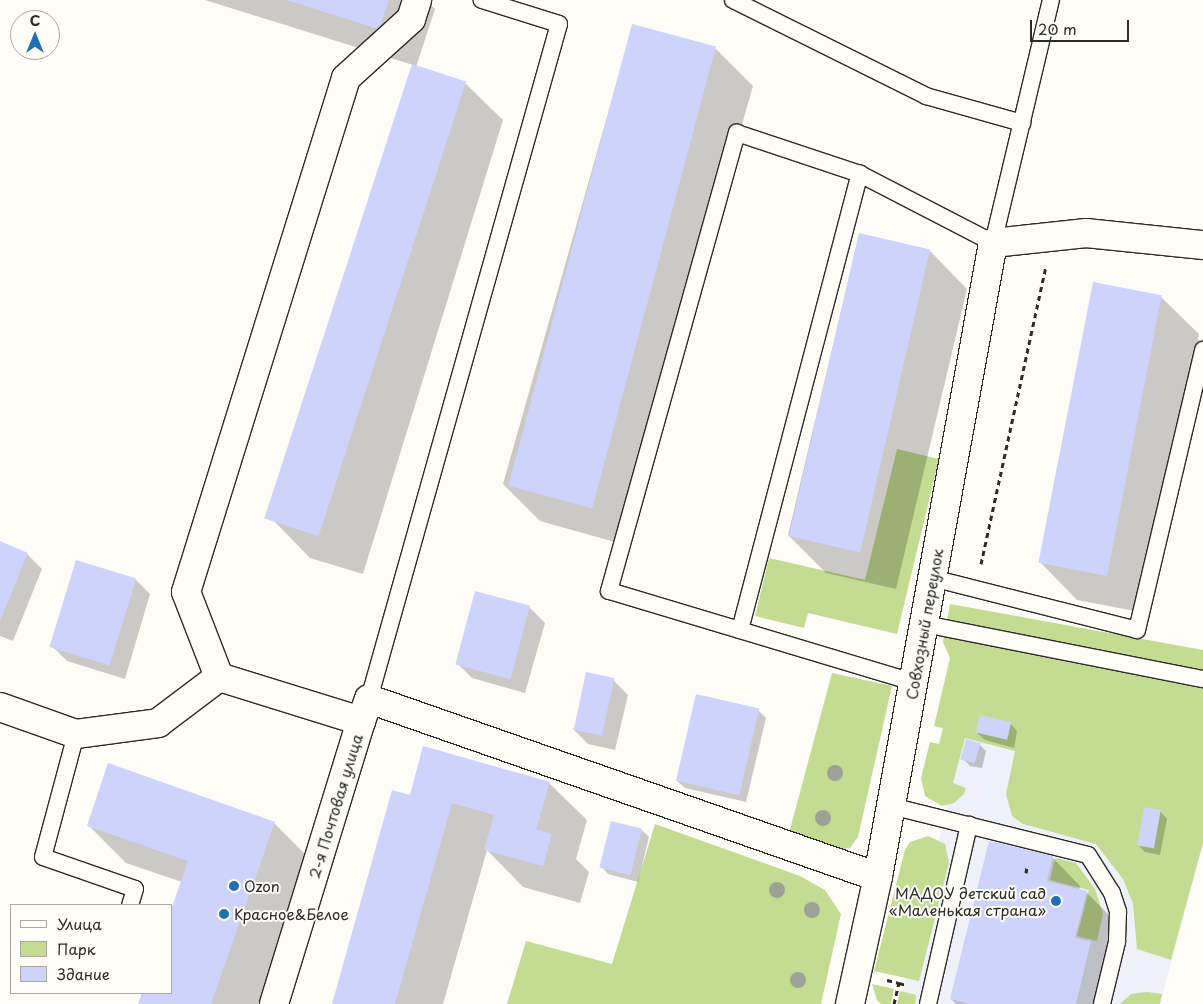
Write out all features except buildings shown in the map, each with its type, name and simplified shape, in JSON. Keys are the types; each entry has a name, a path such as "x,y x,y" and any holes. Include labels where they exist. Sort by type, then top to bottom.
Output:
{"street":[{"path":"0,706 76,734 158,723 219,677 186,592 346,78 411,19 417,0"},
{"path":"993,244 1086,233 1203,245"},
{"name":"Совхозный переулок","path":"850,1004 878,877 993,244"},
{"name":"2-я Почтовая улица","path":"219,677 365,710 274,1004"},
{"path":"365,710 878,877"}],"lane":[{"path":"365,710 559,24 482,0"},
{"path":"733,0 926,96 1022,123"},
{"path":"913,682 609,590 737,133 860,174 993,244 1051,0"},
{"path":"740,630 860,174"},
{"path":"932,578 1137,630 1203,350"},
{"path":"924,624 1203,678"},
{"path":"76,734 43,857 135,889 130,904"},
{"path":"891,806 1088,855 1112,893 1118,912 1117,942 1102,1004"},
{"path":"928,1004 969,825"}],"path":[{"path":"975,589 1053,237"}],"shaded area":[{"name":"МАДОУ детский сад «Маленькая страна»","path":"970,711 1203,843 1160,1004 900,1004"}],"green space":[{"path":"897,449 939,459 897,634 808,613 804,628 755,616 769,558 865,580"},
{"path":"950,604 1203,650 1203,843 1171,960 1137,949 1133,904 1123,879 1096,844 1023,824 1012,816 1006,794 1015,751 965,738 953,783 966,788 964,794 954,803 942,806 925,796 921,778 930,742 939,744 943,728 934,726 950,658 943,642"},
{"path":"832,673 892,686 858,837 850,848 835,850 789,833"},
{"path":"655,824 800,876 825,890 841,914 821,1004 507,1004 526,941 612,964"},
{"path":"928,836 945,844 949,863 919,981 874,971 905,850 910,842"},
{"path":"1055,858 1076,863 1095,889 1103,914 1097,941 1077,936 1089,890 1050,880"},
{"path":"872,984 894,989 891,1004 881,1004 877,1000"},
{"path":"900,991 916,995 915,1004 897,1004"},
{"path":"1147,992 1162,994 1160,1004 1120,1004 1131,994"}],"place":[{"name":"Ozon","path":"234,886"},
{"name":"МАДОУ детский сад «Маленькая страна»","path":"1056,901"},
{"name":"Красное&Белое","path":"224,914"}]}
